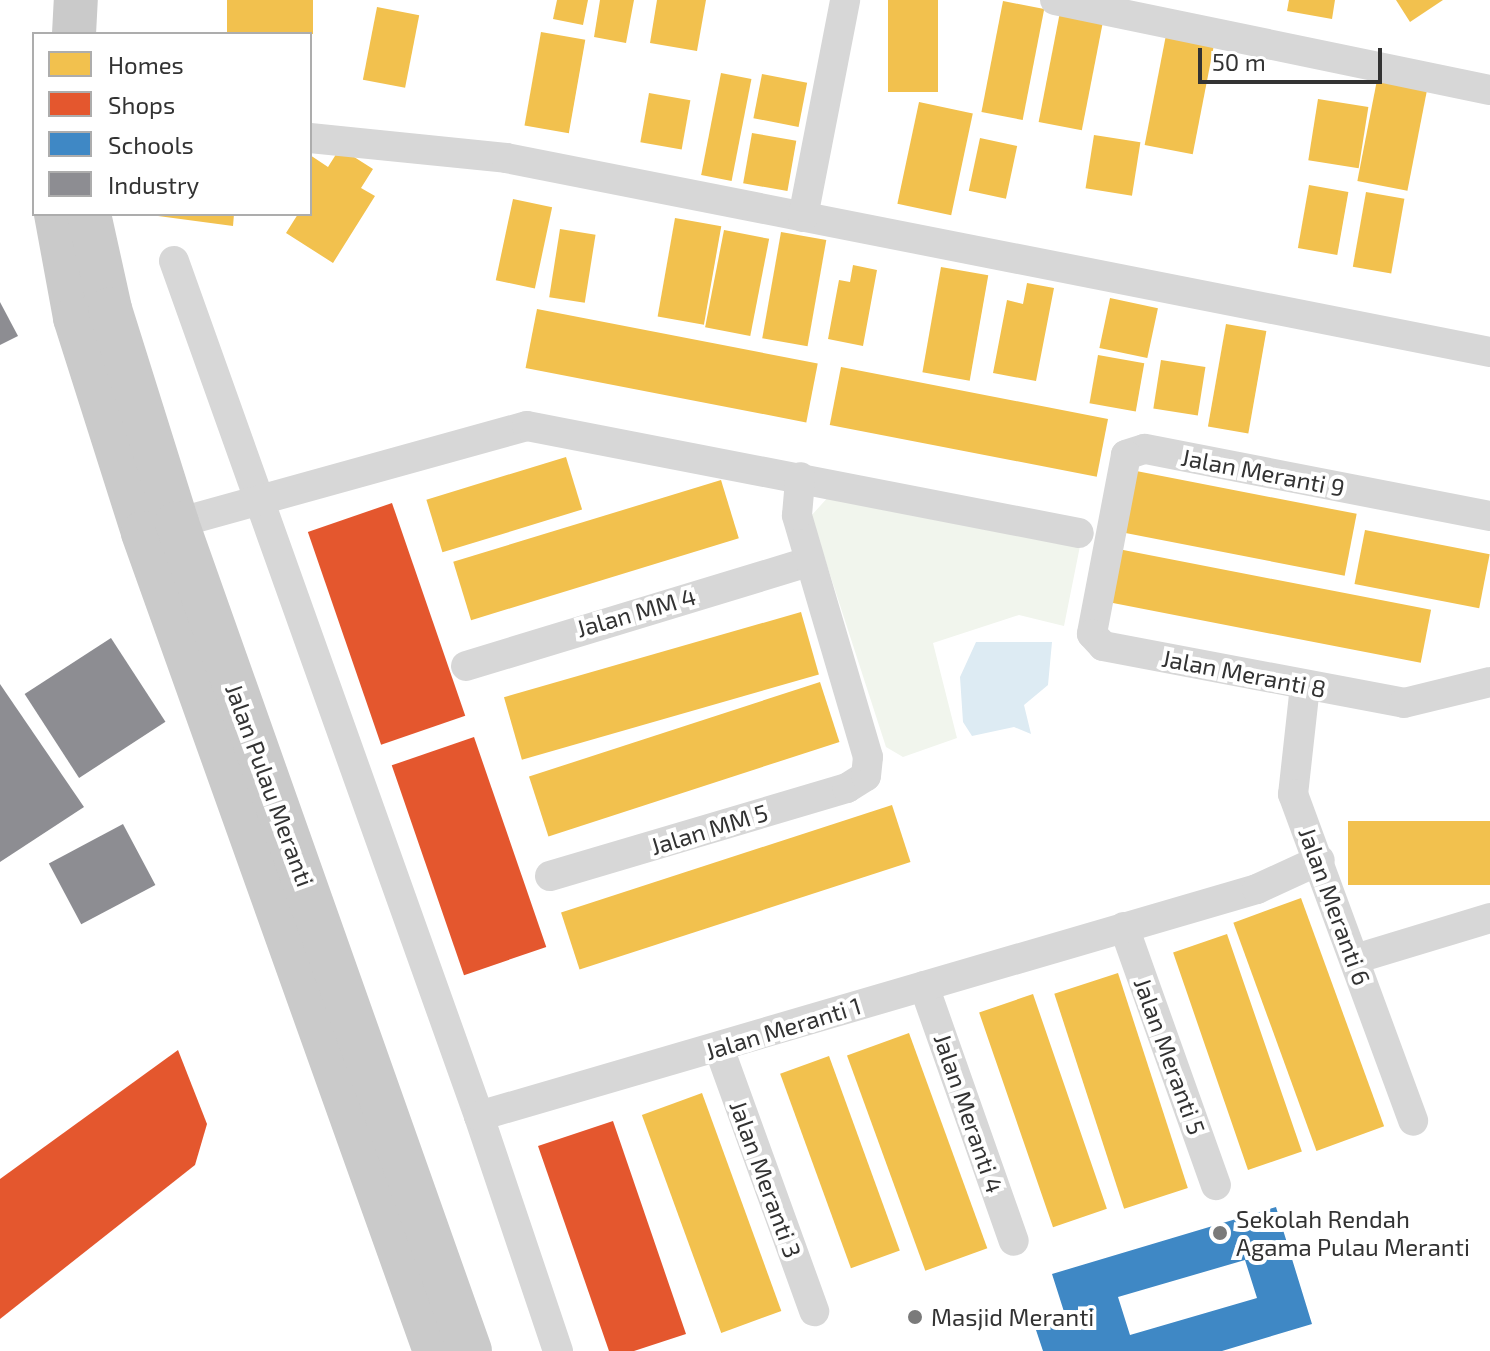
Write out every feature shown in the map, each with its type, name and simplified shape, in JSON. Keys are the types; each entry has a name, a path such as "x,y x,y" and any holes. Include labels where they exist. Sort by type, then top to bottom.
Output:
{"main road":[{"path":"44,32 46,0"},
{"path":"74,32 76,0"},
{"name":"Jalan Pulau Meranti","path":"56,216 75,318 143,533 435,1351"},
{"name":"Jalan Pulau Meranti","path":"89,216 110,309 177,523 470,1351"}],"street":[{"path":"803,217 845,0"},
{"path":"1055,0 1490,90"},
{"path":"312,138 506,158 1490,352"},
{"path":"174,261 255,503 479,1116 558,1351"},
{"path":"177,523 527,426 1079,533"},
{"name":"Jalan Meranti 9","path":"1109,544 1126,455 1144,449 1490,516"},
{"path":"800,477 797,515 808,562"},
{"name":"Jalan Meranti 8","path":"1109,544 1092,634 1103,646 1404,703 1490,682"},
{"name":"Jalan MM 4","path":"466,666 808,562"},
{"name":"Jalan MM 5","path":"550,876 847,788 866,776 868,757 808,562"},
{"name":"Jalan Meranti 6","path":"1305,686 1293,794 1320,860 1413,1121"},
{"name":"Jalan Meranti 1","path":"479,1116 1257,889 1320,860"},
{"path":"1355,959 1490,918"},
{"name":"Jalan Meranti 5","path":"1124,927 1216,1185"},
{"name":"Jalan Meranti 4","path":"924,986 1014,1241"},
{"name":"Jalan Meranti 3","path":"719,1048 814,1311"}],"shaded area":[{"path":"830,495 1080,546 1064,626 1019,615 933,643 957,738 903,757 886,747 811,516"},
{"path":"976,642 1052,642 1048,685 1024,705 1031,734 1014,727 972,736 963,722 960,677"}],"building: Homes":[{"path":"227,0 313,0 313,34 227,32"},
{"path":"557,0 588,0 583,25 553,19"},
{"path":"600,0 634,0 626,43 594,37"},
{"path":"657,0 706,0 697,51 650,43"},
{"path":"888,0 938,0 938,92 888,92"},
{"path":"1289,0 1335,0 1332,19 1287,11"},
{"path":"1396,0 1443,0 1410,22"},
{"path":"1003,1 1044,9 1023,120 981,112"},
{"path":"377,7 419,15 405,88 363,80"},
{"path":"1060,12 1103,20 1082,130 1039,122"},
{"path":"541,32 585,40 569,133 525,126"},
{"path":"1166,35 1214,44 1193,154 1145,145"},
{"path":"721,73 751,79 732,181 701,175"},
{"path":"762,74 807,83 799,127 753,118"},
{"path":"1377,80 1427,90 1407,191 1357,181"},
{"path":"649,93 690,100 682,150 640,142"},
{"path":"1318,99 1368,107 1359,168 1308,160"},
{"path":"919,102 973,113 951,215 897,204"},
{"path":"752,133 796,141 787,191 743,183"},
{"path":"1094,135 1140,142 1132,196 1086,188"},
{"path":"980,138 1017,146 1006,199 969,191"},
{"path":"340,148 373,169 361,188 375,196 333,263 286,233 297,216 312,216 312,156 328,167"},
{"path":"1309,185 1348,192 1337,255 1298,248"},
{"path":"1366,192 1404,199 1391,274 1353,267"},
{"path":"513,199 552,207 535,289 496,280"},
{"path":"158,216 234,216 233,226"},
{"path":"675,218 721,226 704,325 658,316"},
{"path":"560,229 596,235 585,303 549,297"},
{"path":"724,230 769,239 750,336 705,327"},
{"path":"781,232 826,240 808,346 762,338"},
{"path":"853,265 877,270 863,346 828,339 839,280 850,282"},
{"path":"941,267 988,275 970,381 922,372"},
{"path":"1027,283 1054,288 1036,381 993,373 1007,300 1023,304"},
{"path":"1110,298 1158,308 1147,358 1099,348"},
{"path":"537,309 818,364 806,422 526,368"},
{"path":"1226,324 1266,331 1248,434 1208,426"},
{"path":"1098,355 1144,363 1136,411 1089,403"},
{"path":"1161,360 1205,367 1198,415 1153,408"},
{"path":"841,367 1108,419 1097,477 830,425"},
{"path":"566,457 582,510 442,552 426,500"},
{"path":"1126,469 1357,514 1345,576 1114,531"},
{"path":"721,480 739,538 471,620 453,562"},
{"path":"1365,530 1490,554 1479,608 1355,584"},
{"path":"1113,548 1431,610 1421,663 1103,601"},
{"path":"801,612 819,674 522,760 504,697"},
{"path":"820,682 839,742 548,836 529,777"},
{"path":"892,805 911,862 580,970 561,913"},
{"path":"1348,821 1490,821 1490,885 1348,885"},
{"path":"1301,898 1384,1126 1316,1151 1233,923"},
{"path":"1227,934 1302,1151 1248,1170 1173,953"},
{"path":"1118,973 1188,1188 1124,1209 1054,994"},
{"path":"1033,994 1107,1209 1053,1227 979,1013"},
{"path":"909,1033 987,1248 925,1271 847,1056"},
{"path":"829,1056 900,1251 851,1268 780,1074"},
{"path":"702,1093 781,1311 721,1333 642,1115"}],"building: Shops":[{"path":"392,503 465,716 381,745 308,532"},
{"path":"474,737 546,947 464,975 392,765"},
{"path":"178,1050 207,1124 195,1165 0,1319 0,1179"},
{"path":"613,1121 686,1334 634,1351 609,1351 538,1146"}],"building: Schools":[{"path":"1276,1207 1312,1324 1222,1351 1043,1351 1035,1327 1066,1318 1052,1274","holes":["1245,1260 1257,1298 1130,1335 1118,1297"]}],"building: Industry":[{"path":"0,302 18,336 0,345"},
{"path":"111,638 165,722 79,778 25,694"},
{"path":"0,684 84,807 0,862"},
{"path":"123,824 155,885 81,924 49,863"}],"place":[{"name":"Sekolah Rendah Agama Pulau Meranti","path":"1220,1233"},
{"name":"Masjid Meranti","path":"915,1317"}]}
